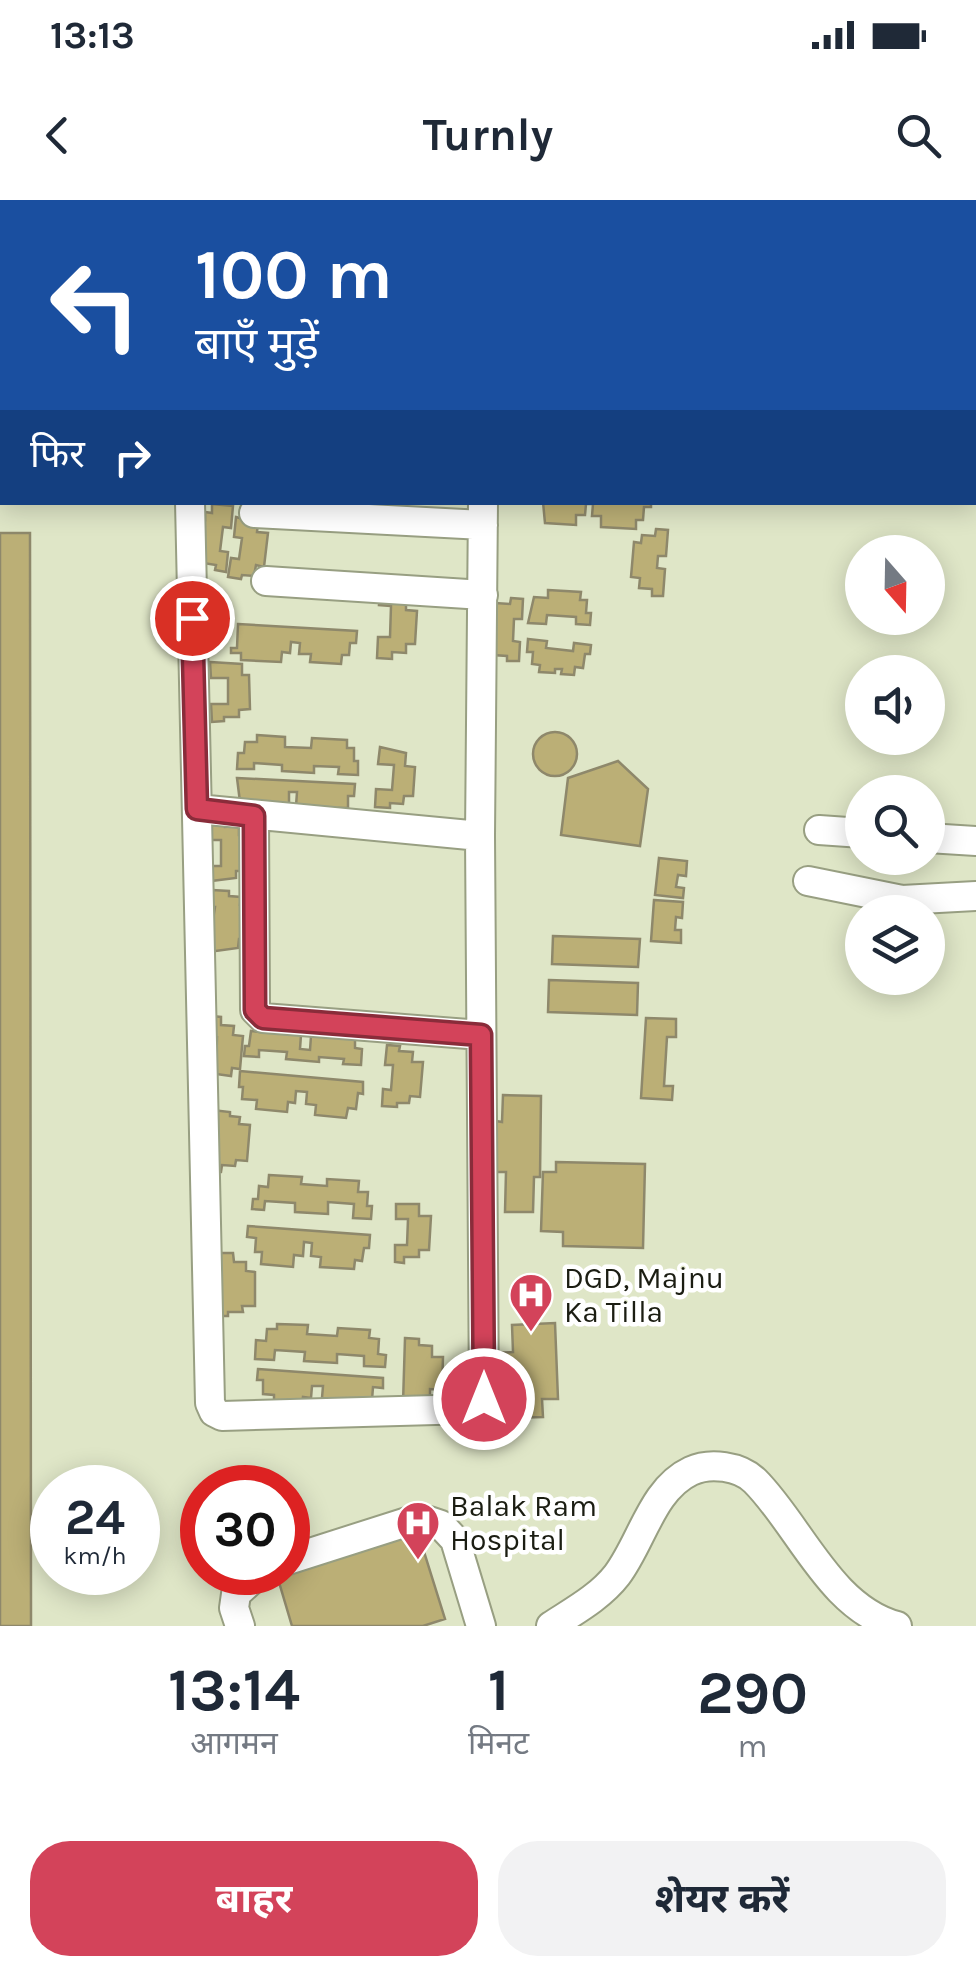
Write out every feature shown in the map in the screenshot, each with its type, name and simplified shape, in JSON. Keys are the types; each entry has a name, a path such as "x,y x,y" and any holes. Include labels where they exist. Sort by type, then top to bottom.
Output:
{"street":[{"path":"190,505 210,1403 214,1412 222,1416 472,1409 482,1404 483,514 254,513"},
{"path":"266,581 483,595"},
{"path":"197,809 480,836"},
{"path":"254,816 258,1015 481,1035"},
{"path":"819,830 845,832"},
{"path":"945,839 976,841"},
{"path":"808,881 902,900 976,896"},
{"path":"551,1626 589,1602 616,1577 668,1485 692,1470 712,1466 736,1470 754,1479 808,1552 858,1608 897,1626"},
{"path":"310,1553 406,1522 429,1521 441,1526 455,1540 481,1626"},
{"path":"236,1595 234,1608 240,1626"}],"building":[{"path":"212,505 233,506 231,528 223,527 220,551 228,552 226,572 203,563 198,519 205,520 205,512 212,513"},
{"path":"543,505 586,505 585,515 576,515 576,525 545,523"},
{"path":"593,505 651,505 644,507 643,520 636,520 636,529 601,527 601,516 592,516"},
{"path":"236,517 258,523 257,532 268,533 264,567 256,565 254,576 242,575 241,579 228,577 231,558 239,559 242,538 234,537"},
{"path":"656,529 668,530 666,556 658,556 657,568 665,569 663,596 652,596 652,589 639,588 640,578 631,577 634,542 641,543 642,535 655,536"},
{"path":"0,533 30,533 31,1626 0,1626"},
{"path":"548,590 581,592 580,600 587,600 586,613 591,613 590,625 576,624 576,617 547,615 546,624 528,623 534,597 548,598"},
{"path":"380,593 406,602 406,610 417,611 415,644 406,644 406,653 392,652 392,659 377,658 378,637 390,637 391,606 379,605"},
{"path":"511,598 523,599 522,619 514,619 513,641 520,642 519,661 493,655 487,613 496,613 496,603 510,604"},
{"path":"238,624 357,631 356,643 350,643 349,655 342,655 341,664 310,662 311,654 299,654 300,643 291,642 290,653 282,652 281,662 241,660 241,653 231,653 231,648 237,648"},
{"path":"528,639 547,641 546,648 573,651 574,643 591,645 590,654 585,654 583,668 575,667 574,675 561,674 562,669 555,669 555,673 539,672 540,665 532,664 533,652 527,652"},
{"path":"210,662 242,664 242,675 249,675 250,709 239,710 239,717 212,722 211,704 228,704 228,678 211,678"},
{"path":"555,732 570,739 577,754 570,769 555,776 540,769 533,754 540,739"},
{"path":"257,735 285,737 285,747 311,748 312,738 347,740 347,748 354,748 358,775 338,774 339,767 314,766 314,773 282,771 282,765 254,763 254,769 237,769 238,753 244,753 245,742 257,742"},
{"path":"380,747 406,753 405,766 415,767 413,796 404,796 403,804 390,803 390,808 375,807 376,789 392,790 394,765 378,764"},
{"path":"618,761 648,789 640,846 561,835 568,778"},
{"path":"237,778 355,784 354,796 348,796 348,808 339,808 339,816 296,806 297,792 289,792 289,805 240,802"},
{"path":"210,820 225,820 225,827 239,826 239,835 247,835 247,871 236,871 236,878 211,881 211,866 221,866 221,840 210,840"},
{"path":"659,858 687,861 686,876 678,875 676,887 684,888 683,898 655,895"},
{"path":"212,890 229,891 229,896 241,897 240,905 248,906 246,939 239,939 238,948 208,952 215,907 211,907"},
{"path":"654,900 683,902 682,918 676,917 675,930 681,930 681,943 651,941"},
{"path":"553,936 640,939 638,967 552,964"},
{"path":"549,980 638,983 637,1015 548,1012"},
{"path":"211,1016 221,1017 221,1025 234,1026 233,1035 243,1036 240,1069 232,1068 231,1076 216,1074 217,1037 209,1036"},
{"path":"646,1018 676,1019 676,1037 667,1037 664,1086 673,1086 672,1100 641,1098"},
{"path":"261,1024 293,1026 292,1034 301,1035 300,1049 310,1050 311,1036 355,1039 355,1048 362,1049 361,1065 319,1057 319,1062 286,1059 287,1052 259,1050 259,1057 244,1056 251,1031 260,1032"},
{"path":"387,1045 413,1052 412,1062 423,1062 420,1097 410,1096 409,1103 397,1103 397,1107 382,1106 383,1089 391,1090 393,1065 385,1065"},
{"path":"240,1071 363,1082 363,1094 358,1093 356,1109 348,1108 346,1118 315,1115 316,1105 306,1104 307,1092 296,1091 295,1103 288,1102 287,1112 256,1109 257,1100 242,1099"},
{"path":"503,1095 541,1096 540,1177 534,1177 533,1212 505,1212 506,1172 495,1172 496,1121 502,1122"},
{"path":"212,1110 230,1112 230,1116 240,1117 239,1124 250,1125 247,1161 236,1160 235,1166 222,1165 221,1172 207,1171"},
{"path":"556,1162 645,1164 643,1248 563,1246 563,1232 541,1231 543,1172 556,1172"},
{"path":"269,1175 302,1177 301,1184 327,1186 327,1179 359,1181 358,1192 368,1192 371,1219 353,1218 354,1204 328,1202 328,1214 295,1212 295,1203 265,1201 264,1210 252,1209 259,1186 268,1187"},
{"path":"396,1204 419,1204 419,1216 431,1216 429,1250 419,1250 419,1257 404,1257 404,1263 395,1262 395,1245 407,1245 408,1219 396,1219"},
{"path":"248,1226 370,1235 369,1248 364,1248 362,1261 355,1260 354,1269 320,1267 321,1257 311,1256 312,1243 304,1242 303,1256 294,1255 293,1267 261,1264 262,1252 255,1252 256,1238 247,1237"},
{"path":"214,1253 233,1253 234,1262 246,1262 246,1271 255,1272 255,1306 242,1306 243,1312 228,1312 228,1316 213,1316"},
{"path":"555,1323 558,1399 542,1399 543,1417 511,1418 510,1401 492,1402 490,1353 513,1352 512,1325"},
{"path":"277,1324 308,1325 307,1334 337,1336 338,1328 370,1330 369,1338 379,1339 378,1354 386,1355 385,1367 364,1366 364,1356 337,1354 337,1363 304,1361 305,1352 275,1350 274,1360 255,1359 256,1340 266,1341 267,1329 277,1329"},
{"path":"405,1338 419,1339 419,1345 432,1346 432,1357 443,1357 442,1390 430,1389 430,1397 415,1397 416,1403 403,1403"},
{"path":"258,1369 383,1378 383,1388 373,1387 372,1400 330,1407 330,1399 322,1398 323,1386 312,1386 311,1398 303,1397 302,1405 274,1403 274,1395 263,1394 263,1380 257,1380"},
{"path":"415,1523 445,1619 423,1626 292,1626 283,1595 310,1595 310,1564"}],"place":[{"name":"DGD, Majnu Ka Tilla","path":"531,1333"},
{"name":"Balak Ram Hospital","path":"418,1561"}],"route":[{"path":"192,618 197,809 254,816 258,1015 481,1035 484,1399"}]}
